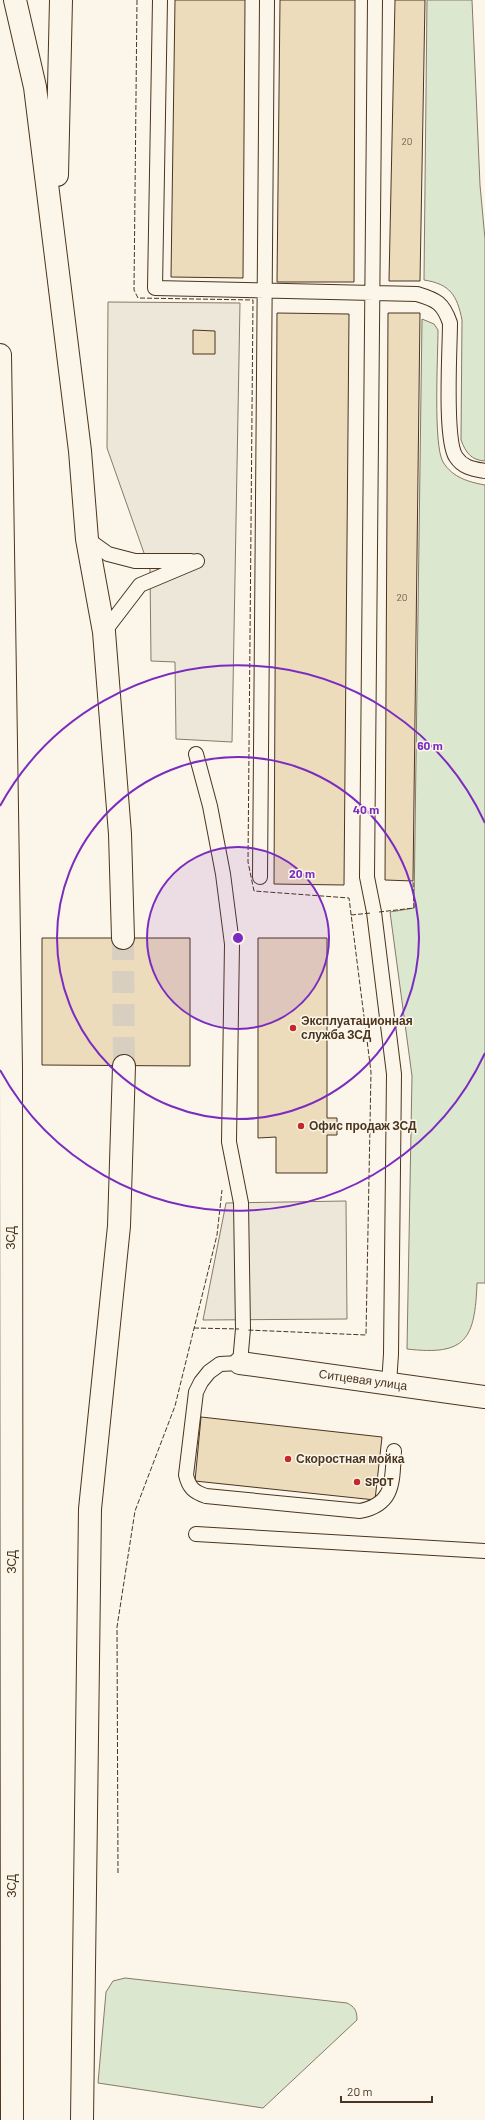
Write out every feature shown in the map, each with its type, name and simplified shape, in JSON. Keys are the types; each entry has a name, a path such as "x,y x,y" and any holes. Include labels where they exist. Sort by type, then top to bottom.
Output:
{"main road":[{"path":"15,0 35,87 56,246 80,451 87,539 104,632 120,834 123,938"},
{"path":"56,246 61,0"},
{"name":"ЗСД","path":"0,355 11,1076 12,2120"},
{"path":"82,2120 90,1509 119,1226 124,1066"},
{"name":"Ситцевая улица","path":"240,1363 485,1397"}],"lane":[{"path":"160,0 155,288 417,294 433,299 445,308 450,323 449,438 456,457 468,468 485,471"},
{"path":"260,877 267,0"},
{"path":"375,0 367,877 374,912 394,1074 391,1354 389,1384"},
{"path":"87,539 108,554 135,561 197,561 140,585 104,632"},
{"path":"196,754 210,806 223,874 232,944 229,1142 240,1203 243,1329 240,1363 220,1364 209,1372 196,1392 186,1475 188,1485 195,1492 206,1496 360,1511 374,1508 386,1499 391,1485 394,1451"},
{"path":"196,1534 485,1551"}],"green space":[{"path":"427,0 472,0 480,185 485,239 485,461 476,459 470,455 465,449 461,440 462,320 458,304 455,297 446,288 440,284 424,280"},
{"path":"422,319 434,324 438,330 437,419 438,438 443,462 456,476 467,481 485,485 485,1283 477,1283 474,1318 470,1330 463,1340 455,1346 443,1350 407,1349 412,1076 390,912 414,908"},
{"path":"125,1978 347,2003 355,2010 357,2020 263,2108 98,2083 106,1992 113,1981"}],"shaded area":[{"path":"108,302 240,303 232,742 176,739 175,662 151,661 150,570 107,448"},
{"path":"346,1201 347,1319 203,1320 226,1203"}],"building":[{"path":"175,0 245,0 243,278 171,277"},
{"path":"280,0 355,0 354,282 277,282"},
{"path":"395,0 425,0 420,281 389,281"},
{"path":"277,313 349,314 344,885 274,884"},
{"path":"388,313 420,313 413,881 385,880"},
{"path":"193,330 215,331 215,354 193,354"},
{"path":"42,938 190,938 190,1066 42,1065"},
{"name":"Эксплуатационная служба ЗСД","path":"258,938 327,938 327,1118 337,1118 337,1135 327,1135 327,1173 276,1173 276,1137 258,1138"},
{"name":"Скоростная мойка","path":"201,1417 382,1437 375,1500 195,1481"}],"tunnel":[{"path":"123,938 124,1066"}],"fence":[{"path":"137,0 134,290 138,298 253,300 248,862 254,891 349,898 371,1072 366,1335 247,1330"},
{"path":"379,912 414,908 413,881"},
{"path":"351,915 371,913"},
{"path":"118,1873 117,1627 135,1511 175,1406 217,1235 222,1190"},
{"path":"194,1328 239,1329"}],"place":[{"name":"Эксплуатационная служба ЗСД","path":"293,1028"},
{"name":"Офис продаж ЗСД","path":"301,1126"},
{"name":"Скоростная мойка","path":"288,1459"},
{"name":"SPOT","path":"357,1482"}]}
